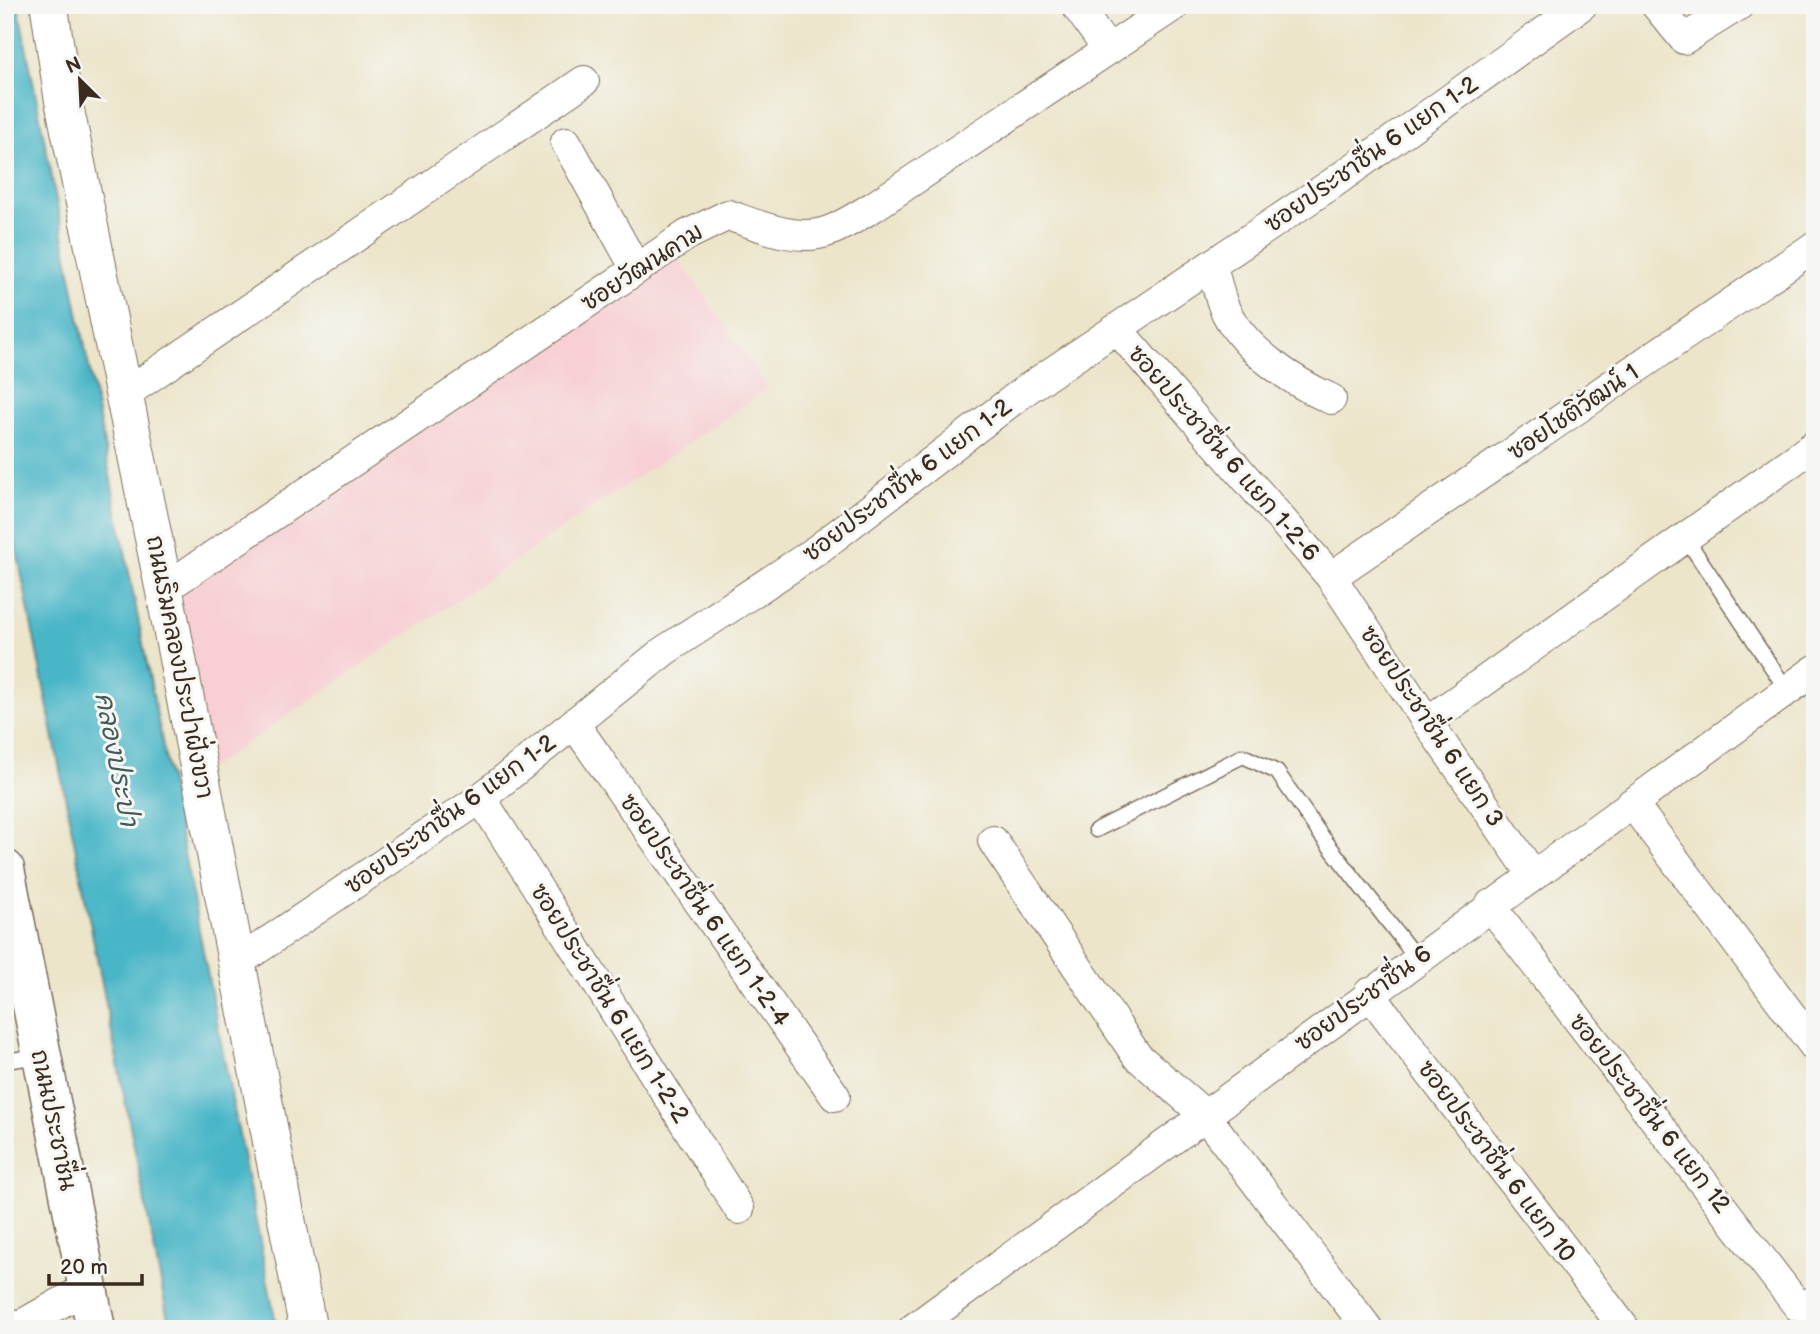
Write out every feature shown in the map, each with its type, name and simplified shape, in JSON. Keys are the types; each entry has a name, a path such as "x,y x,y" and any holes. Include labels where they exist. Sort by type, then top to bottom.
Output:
{"main road":[{"name":"ถนนประชาชื่น","path":"5,869 23,1058 89,1287 96,1329"}],"street":[{"name":"ถนนริมคลองประปาฝั่งขวา","path":"49,5 63,98 164,589 308,1329"},
{"path":"1076,5 1108,50"},
{"name":"ซอยวัฒนคาม","path":"164,589 687,235 728,215 763,228 798,234 827,232 873,207 1175,5"},
{"name":"ซอยประชาชื่น 6 แยก 1-2","path":"238,962 481,798 664,651 813,553 1016,397 1333,183 1582,5"},
{"path":"1656,5 1684,39 1738,5"},
{"path":"125,394 584,81"},
{"path":"566,142 636,269"},
{"name":"ซอยโชติวัฒน์ 1","path":"1331,577 1815,246"},
{"path":"1212,265 1227,313 1247,340 1276,367 1331,399"},
{"name":"ซอยประชาชื่น 6 แยก 1-2-6","path":"1116,329 1331,577"},
{"path":"1427,722 1815,445"},
{"name":"ซอยประชาชื่น 6 แยก 3","path":"1331,577 1427,722 1533,874"},
{"name":"ซอยประชาชื่น 6","path":"913,1329 1369,993 1815,670"},
{"name":"ซอยประชาชื่น 6 แยก 1-2-4","path":"575,724 835,1096"},
{"name":"ซอยประชาชื่น 6 แยก 1-2-2","path":"481,798 739,1209"},
{"path":"1632,803 1815,1047"},
{"path":"993,841 1136,1056 1204,1114 1368,1329"},
{"name":"ซอยประชาชื่น 6 แยก 12","path":"1490,905 1798,1306 1805,1307 1815,1300"},
{"name":"ซอยประชาชื่น 6 แยก 10","path":"1369,993 1625,1329"},
{"path":"13,1329 89,1287"}],"lane":[{"path":"1685,537 1787,690"},
{"path":"1096,830 1243,756 1277,772 1320,834 1417,959"}],"shaded area":[{"path":"676,255 769,388 209,769 172,560"}],"water":[{"name":"คลองประปา","path":"5,5 18,5 277,1329 170,1329 5,490"}]}
